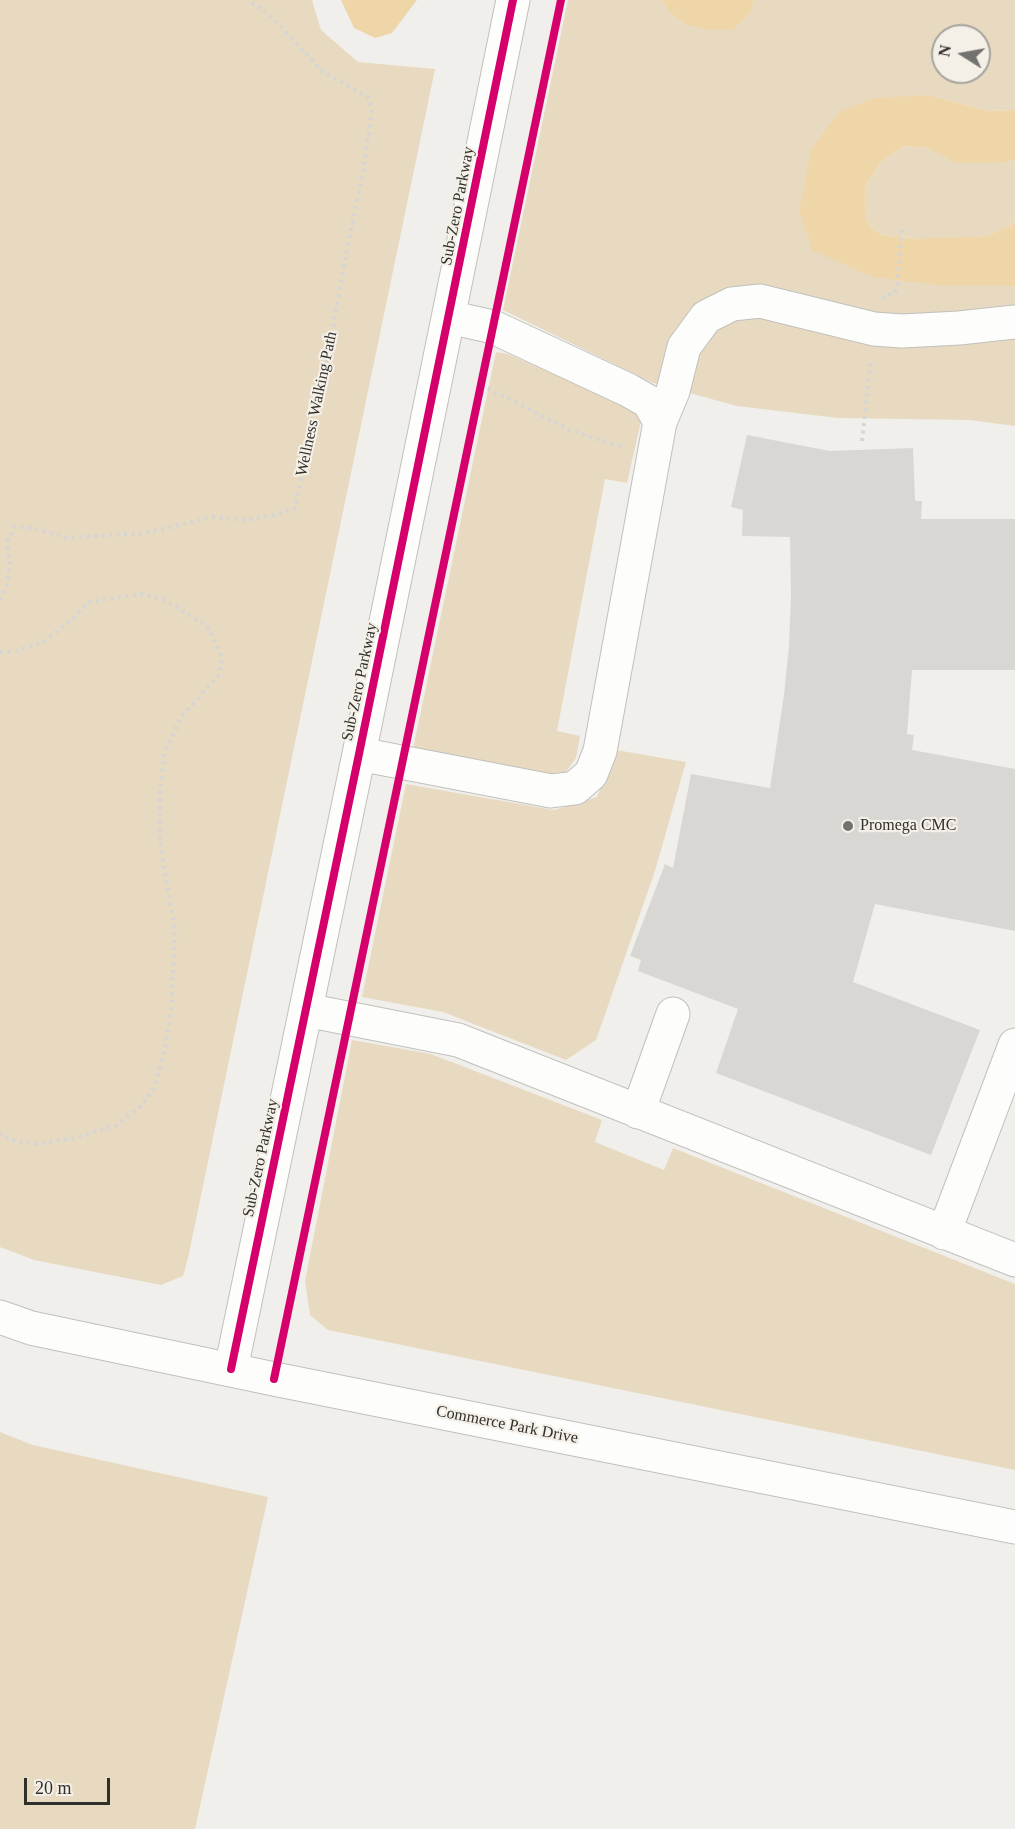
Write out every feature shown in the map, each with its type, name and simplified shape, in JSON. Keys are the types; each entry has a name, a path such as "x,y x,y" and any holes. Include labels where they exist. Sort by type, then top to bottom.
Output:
{"street":[{"name":"Sub-Zero Parkway","path":"231,1369 513,0"},
{"path":"359,754 551,791 575,788 591,774 600,751 660,422 673,392 684,347 706,317 732,304 760,301 874,329 903,331 1015,322"},
{"path":"449,317 493,327 628,390 649,402 660,422"},
{"path":"306,1010 458,1040 1015,1260"},
{"path":"638,1112 673,1014"},
{"path":"944,1233 1015,1045"},
{"name":"Commerce Park Drive","path":"0,1317 31,1328 1015,1527"}],"path":[{"path":"897,287 902,228"},
{"path":"481,385 570,429 605,442 654,453"},
{"path":"0,651 16,651 44,642 73,619 89,602 142,594 162,599 207,626 222,656 220,674 182,716 165,750 160,788 160,842 175,931 171,1011 164,1053 155,1085 142,1105 115,1126 74,1138 37,1144 10,1140 0,1134"}],"shaded area":[{"path":"0,0 312,0 321,30 358,62 435,69 188,1258 183,1276 161,1285 34,1260 0,1247"},
{"path":"341,0 417,0 392,33 375,38 354,28"},
{"path":"568,0 1015,0 1015,110 988,111 929,95 799,211 944,286 1015,286 1015,426 969,420 838,418 737,406 653,383 503,310"},
{"path":"662,0 754,0 750,12 733,30 709,30 688,25 672,14"},
{"path":"929,95 988,111 1015,110 1015,160 1001,163 956,163 927,148 904,146 881,162 865,186 866,218 872,228 882,235 915,239 987,236 1015,223 1015,286 944,286 872,277 812,250 799,211 811,149 838,113 873,98"},
{"path":"904,146 927,148 957,163 1001,163 1015,160 1015,223 987,236 915,239 882,235 872,228 866,218 865,186 881,162"},
{"path":"496,352 508,354 633,409 641,421 627,483 605,479 557,731 580,736 576,758 566,772 543,774 413,749"},
{"path":"616,750 686,762 655,871 596,1040 566,1060 443,1012 362,997 406,784 554,810 597,797"},
{"path":"352,1040 431,1054 602,1120 595,1142 664,1170 673,1148 1015,1284 1015,1470 328,1330 310,1315 305,1281"},
{"path":"0,1432 33,1445 268,1497 195,1829 0,1829"}],"building":[{"name":"Promega CMC","path":"747,435 830,451 913,448 915,501 922,501 921,519 1015,519 1015,670 912,670 907,734 914,735 912,750 1015,769 1015,931 875,904 853,982 980,1030 931,1155 716,1073 738,1009 638,971 641,960 630,956 665,864 673,868 691,774 770,788 789,646 790,537 742,536 743,510 731,507"}],"cycle path":[{"path":"231,1369 513,0"},
{"path":"274,1379 561,0"}],"place":[{"name":"Promega CMC","path":"848,826"}]}
